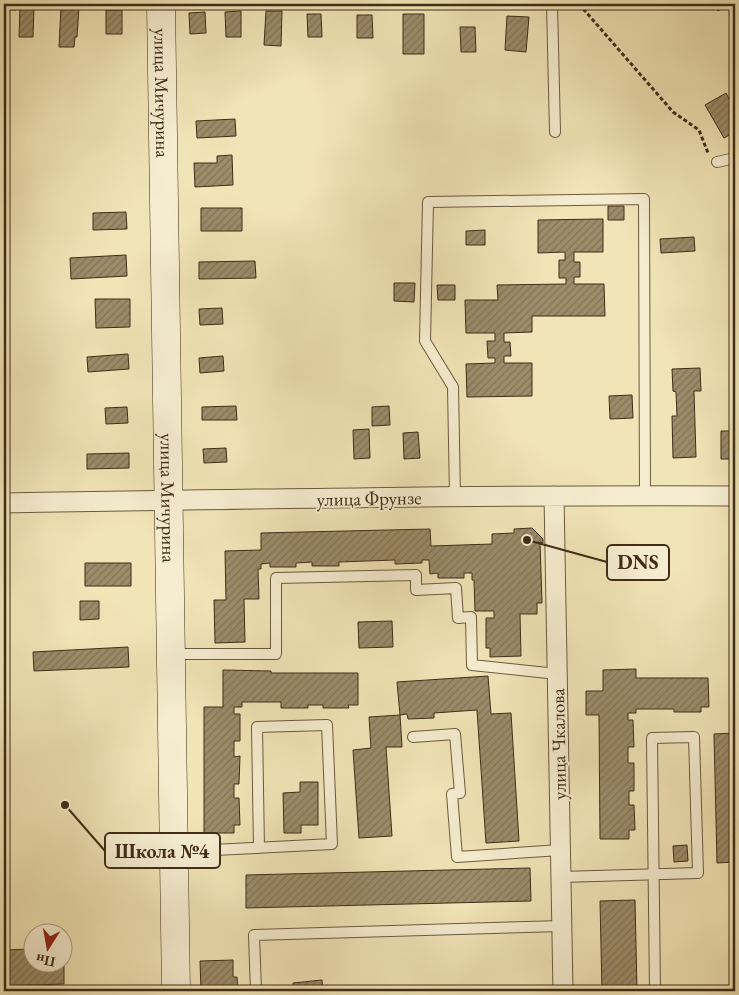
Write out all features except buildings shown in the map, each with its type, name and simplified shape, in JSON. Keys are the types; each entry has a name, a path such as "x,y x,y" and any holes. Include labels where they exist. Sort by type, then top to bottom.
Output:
{"main road":[{"name":"улица Мичурина","path":"162,4 176,991"}],"street":[{"name":"улица Фрунзе","path":"4,503 554,496 735,496"},
{"name":"улица Чкалова","path":"554,496 563,991"}],"lane":[{"path":"552,4 555,132"},
{"path":"717,162 735,158"},
{"path":"455,497 452,387 424,341 428,202 644,199 645,496"},
{"path":"172,654 276,654 276,578 416,575 416,590 456,588 458,618 471,617 472,665 557,674"},
{"path":"174,852 260,848 332,844 327,725 257,727 260,848"},
{"path":"414,737 455,734 460,793 452,794 457,857 560,850"},
{"path":"561,877 654,874 698,873 694,738 652,738 654,874 655,991"},
{"path":"256,991 254,935 562,926"}],"path":[{"path":"579,4 673,112 699,130 709,154 717,162"}],"place":[{"name":"DNS","path":"527,540"},
{"name":"Школа №4","path":"65,805"}]}
